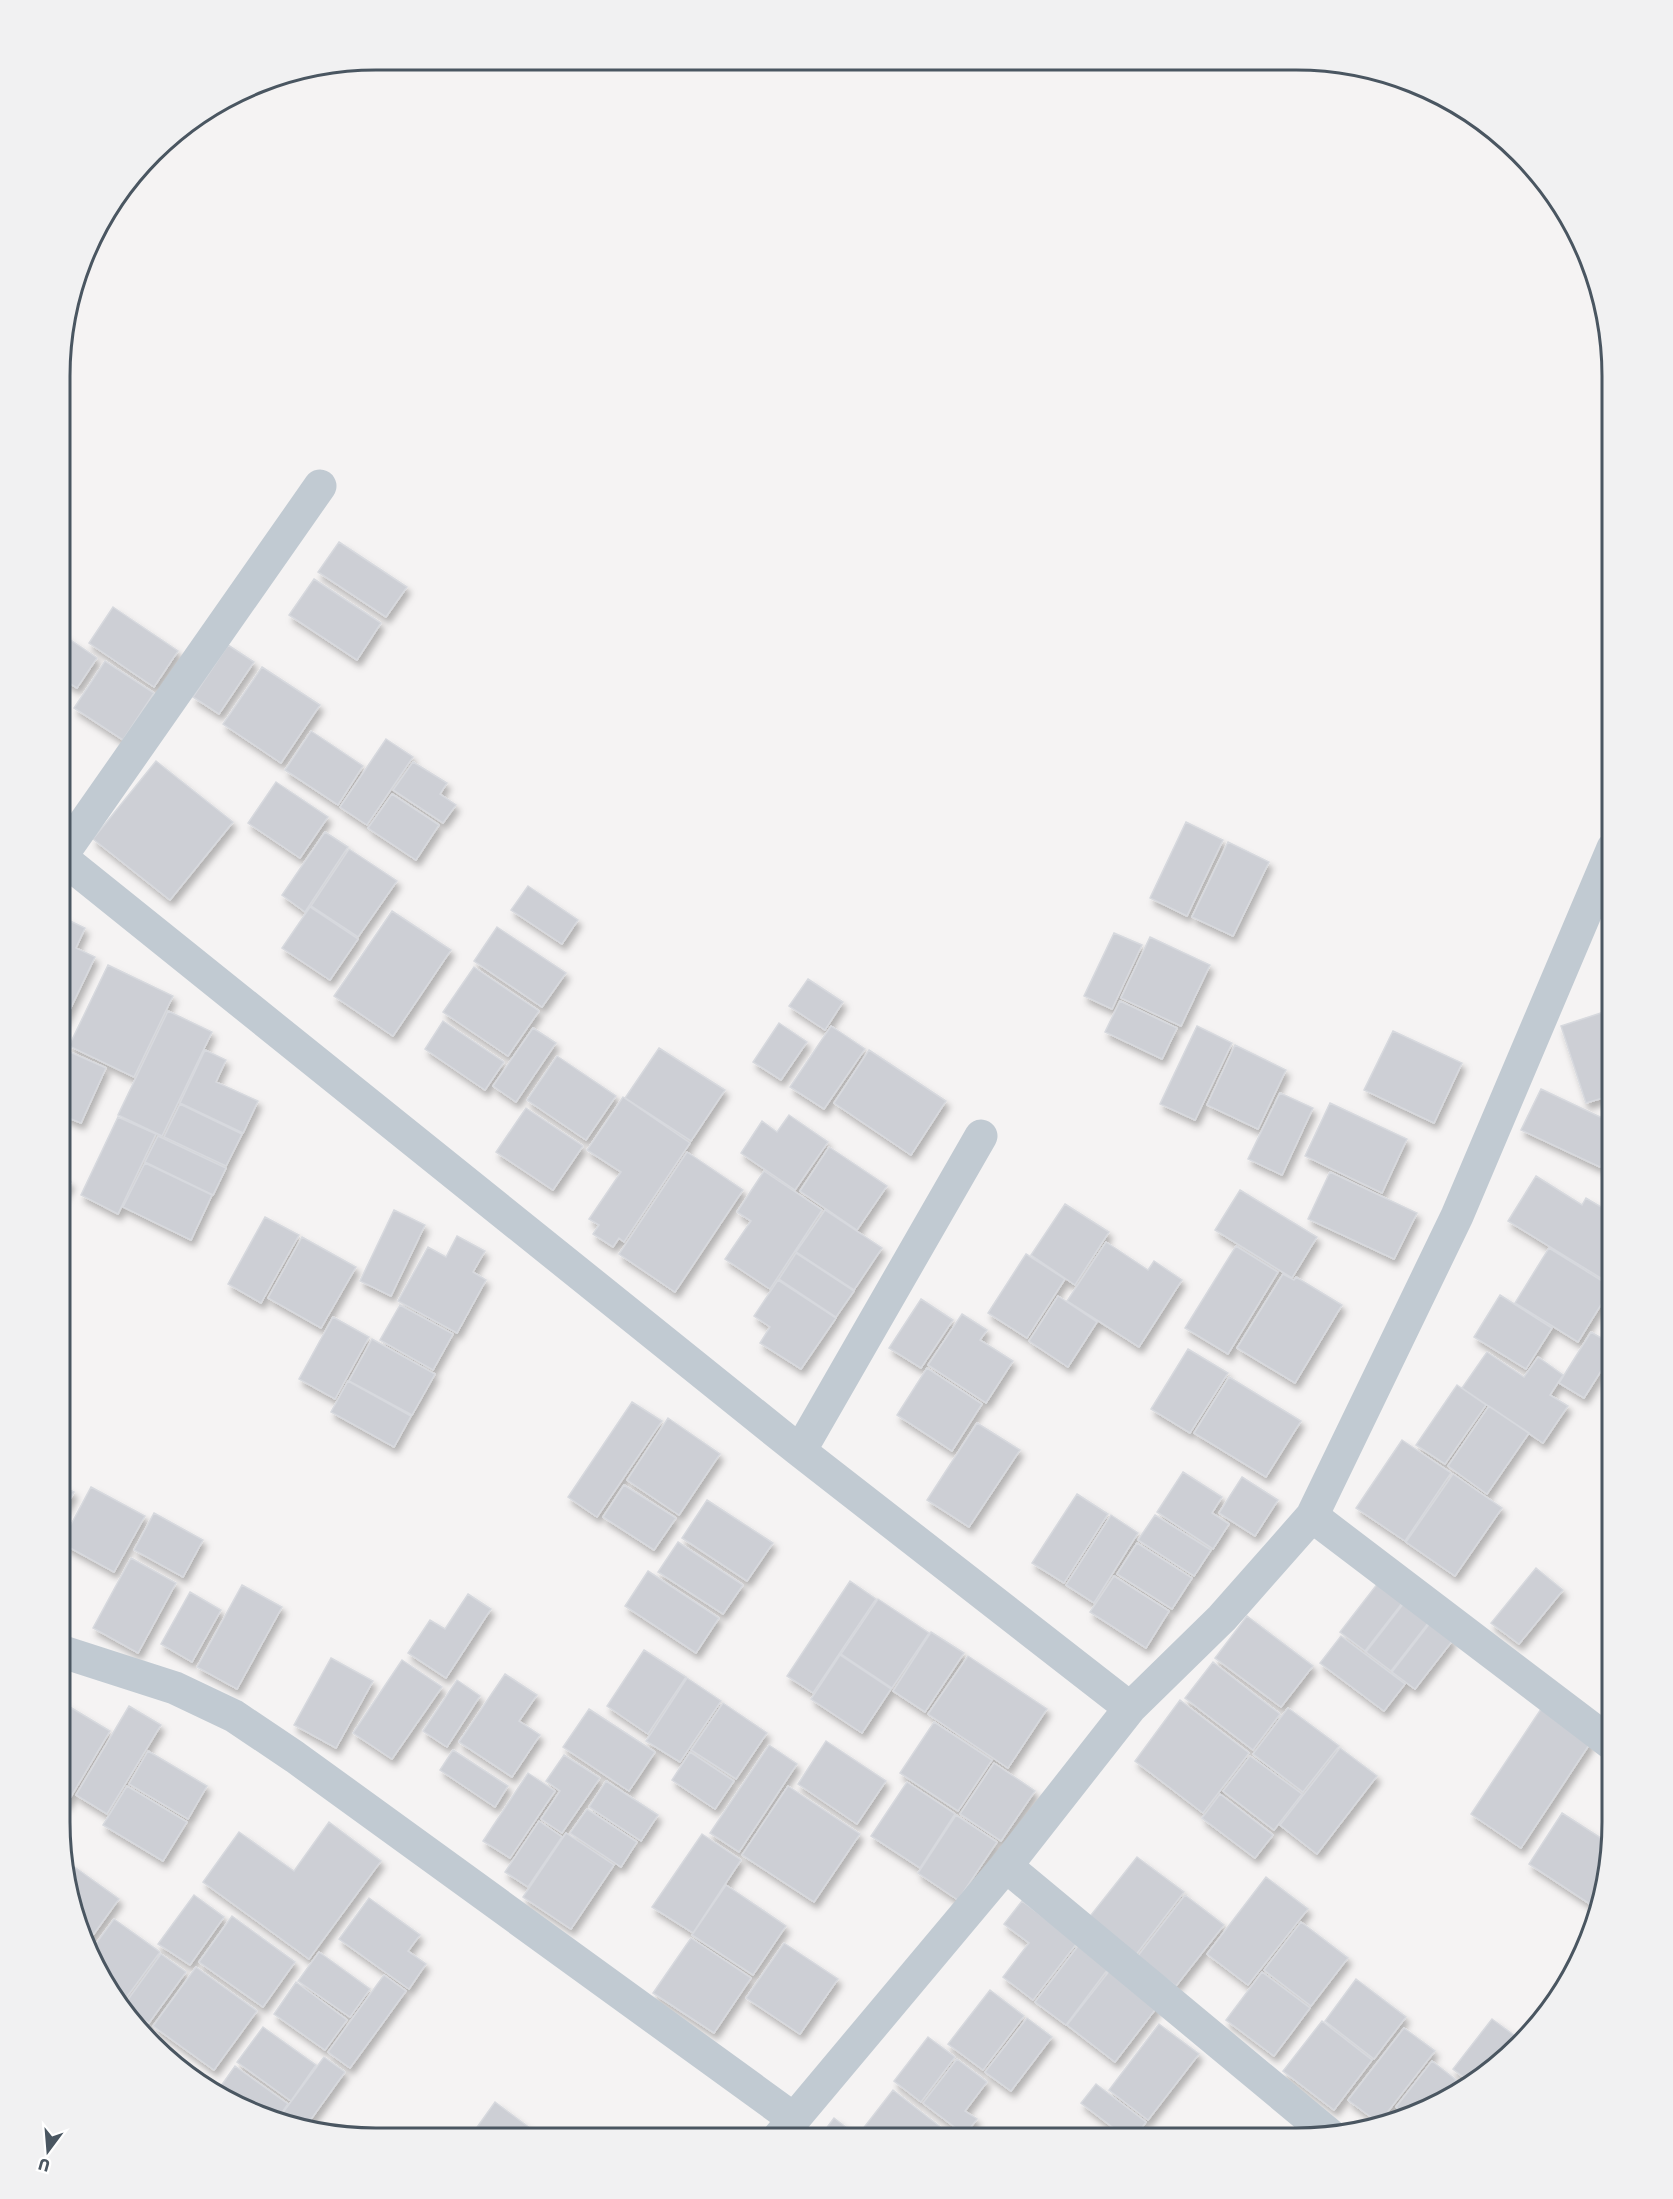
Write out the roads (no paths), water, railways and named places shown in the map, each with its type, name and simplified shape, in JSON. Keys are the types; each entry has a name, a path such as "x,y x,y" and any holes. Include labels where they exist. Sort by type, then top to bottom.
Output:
{"street":[{"path":"70,845 320,486"},
{"path":"70,863 800,1451 1130,1708"},
{"path":"70,1656 176,1688 234,1716 314,1771 786,2128 1006,1866 1130,1708 1222,1618 1312,1516 1458,1216 1602,874"},
{"path":"800,1451 981,1136"},
{"path":"1312,1516 1602,1736"},
{"path":"1006,1866 1320,2128"}]}
